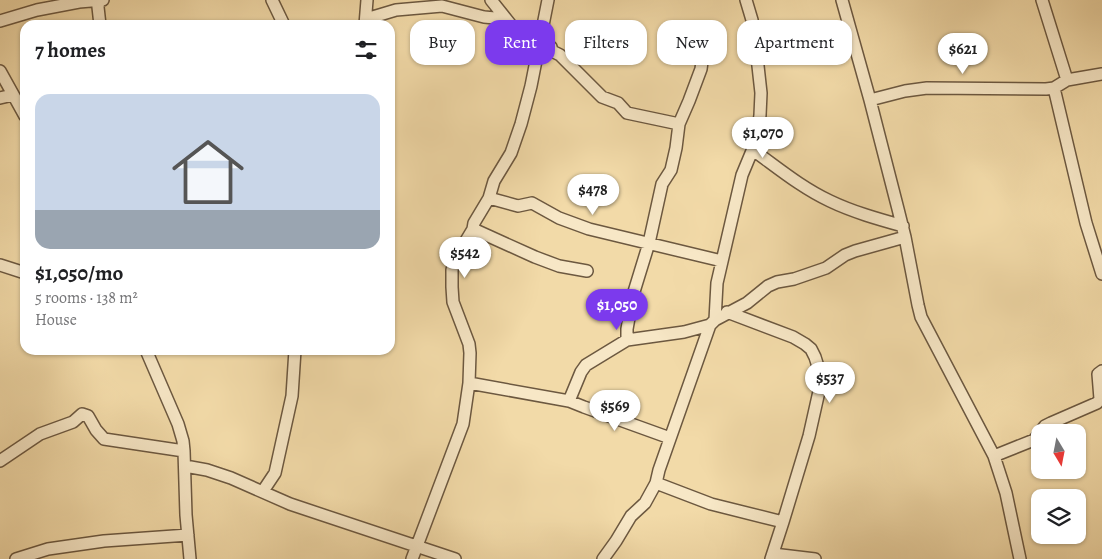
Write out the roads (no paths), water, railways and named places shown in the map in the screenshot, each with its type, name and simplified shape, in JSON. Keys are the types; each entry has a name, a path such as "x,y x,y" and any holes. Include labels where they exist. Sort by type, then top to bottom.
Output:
{"street":[{"path":"272,0 282,20"},
{"path":"366,20 367,0"},
{"path":"491,0 506,18"},
{"path":"544,20 548,0"},
{"path":"603,559 631,516 645,503 656,483 670,438 713,323 722,261 742,175 757,140 760,115 761,93 755,39 746,0"},
{"path":"842,0 904,232 921,317 994,456 1006,493 1020,559"},
{"path":"1042,0 1067,80"},
{"path":"0,21 37,10 79,2 101,1 98,8 99,20"},
{"path":"371,20 396,10 442,6 484,17 506,18"},
{"path":"555,53 602,97 618,103 627,113 679,124"},
{"path":"412,559 463,424 469,383 469,344 453,302 452,270 456,255 461,251 473,229 474,223 489,198 494,180 511,153 526,110 535,65"},
{"path":"627,340 626,329 633,294 649,243 662,184 671,170 679,124 702,65"},
{"path":"0,71 20,107"},
{"path":"870,100 905,91 928,88 1054,88 1067,80 1102,74"},
{"path":"1054,88 1086,223 1102,274"},
{"path":"0,98 13,95"},
{"path":"753,150 787,175 829,201 904,232"},
{"path":"489,198 518,206 532,203 559,218 589,229 722,261"},
{"path":"473,229 559,266 587,271"},
{"path":"569,401 581,372 586,365 627,340 684,332 713,323 727,312 747,303 768,286 826,268 845,255 904,232"},
{"path":"0,265 20,271"},
{"path":"727,312 805,344 815,357 820,373 820,387 808,436 772,556 815,559"},
{"path":"148,355 178,424 183,441 190,559"},
{"path":"263,491 275,473 292,396 295,355"},
{"path":"1048,424 1097,403 1100,399 1098,374 1102,371"},
{"path":"469,383 569,401 670,438"},
{"path":"0,461 40,434 73,422 82,414 88,416 104,439 184,451"},
{"path":"994,456 1031,441"},
{"path":"185,466 207,470 231,478 290,504 455,559"},
{"path":"656,483 711,504 783,522"},
{"path":"16,559 48,548 104,541 188,535"}]}
